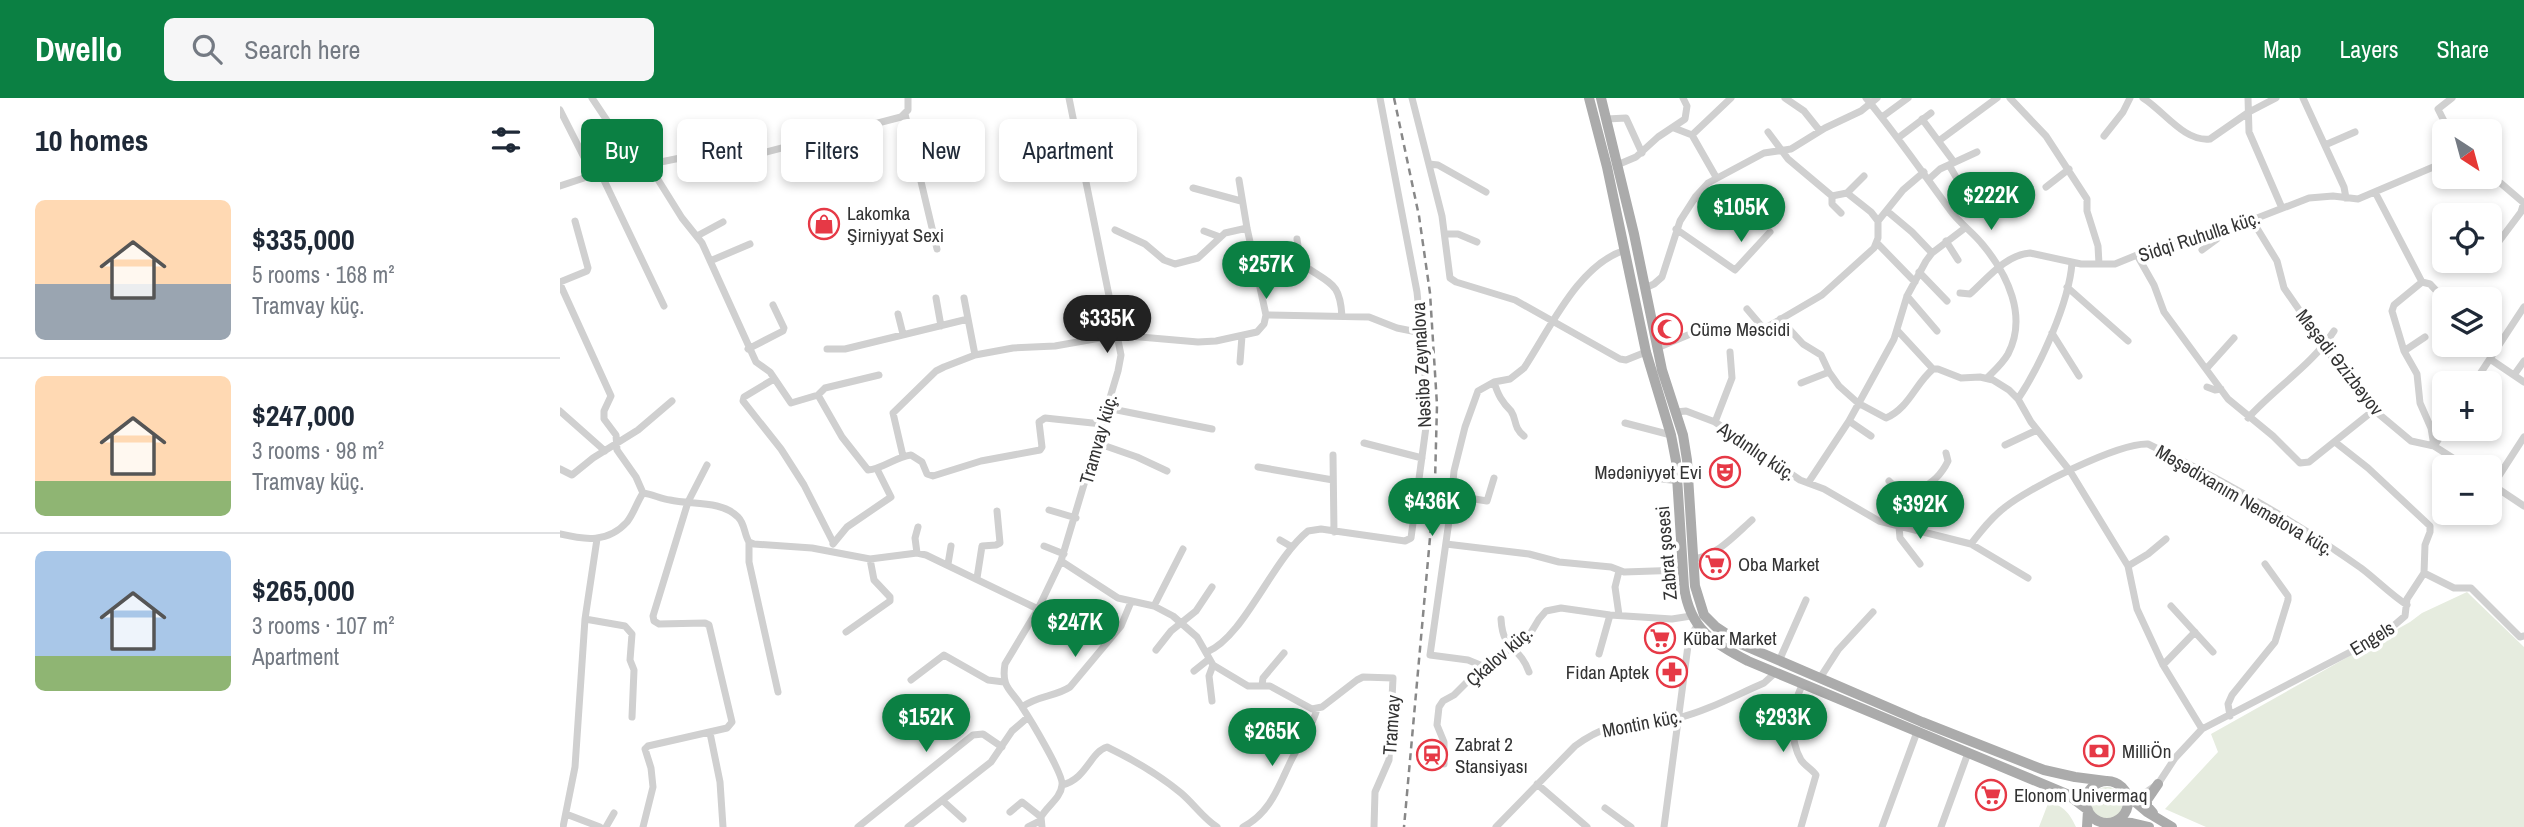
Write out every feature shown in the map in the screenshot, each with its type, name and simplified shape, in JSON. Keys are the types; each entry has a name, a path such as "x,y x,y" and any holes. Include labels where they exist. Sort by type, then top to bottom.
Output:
{"main road":[{"name":"Zabrat şosesi","path":"1589,98 1625,250 1639,289"},
{"name":"Zabrat şosesi","path":"1601,98 1671,435 1678,481 1685,598 1694,621"},
{"name":"Zabrat şosesi","path":"1652,350 1676,412 1688,460 1697,597 1708,620 1743,645 2044,770 2106,781"},
{"path":"1694,621 1737,655 1775,673 2050,785 2088,810 2096,821 2113,825 2132,822 2172,827"},
{"path":"2087,827 2087,797 2094,786 2106,781 2119,784 2153,823"},
{"path":"2153,823 2146,803 2158,784"},
{"path":"2113,825 2126,814 2129,801 2127,794"}],"street":[{"path":"592,98 606,119"},
{"path":"663,162 695,155 762,153 905,114 908,110 908,98"},
{"name":"Tramvay küç.","path":"1069,98 1073,119"},
{"name":"Nəsibə Zeynalova","path":"1194,671 1210,659 1229,636 1268,577 1308,531 1321,529 1410,540 1427,408 1422,333 1417,292 1380,98"},
{"path":"1412,98 1445,234 1449,274 1453,280 1503,295 1623,360 1688,335"},
{"path":"1617,165 1630,161 1657,137 1674,128 1687,114 1684,98"},
{"path":"1692,135 1731,98"},
{"path":"1785,98 1804,111 1820,131"},
{"path":"1882,117 1908,98"},
{"path":"1940,140 1997,98"},
{"path":"2010,98 2046,136 2087,199 2087,211 2098,246 2099,264"},
{"path":"2104,135 2123,112 2130,98"},
{"path":"2143,98 2197,139 2210,139 2249,112 2276,98"},
{"path":"2248,98 2249,132 2282,208"},
{"path":"2304,98 2344,187 2346,198"},
{"path":"2443,119 2438,109 2452,98"},
{"path":"1639,289 1654,284 1662,277 1676,229 1696,196 1716,177 1765,153 1791,149 1871,100 1965,228 1982,244 2000,268 2013,300 2014,334 2008,355 1987,378"},
{"path":"560,110 581,146"},
{"path":"1898,138 1931,113"},
{"path":"905,114 937,248"},
{"path":"1606,119 1626,118 1642,153"},
{"path":"1922,119 1940,140 1963,189"},
{"path":"1674,128 1692,135 1716,177"},
{"path":"1768,132 1781,152 1832,196 1832,204 1840,213"},
{"path":"2325,145 2355,132"},
{"path":"1747,309 1764,329 1822,295 1877,243 1878,221 1903,190 1927,175 1977,152"},
{"path":"1429,164 1438,165 1486,192"},
{"name":"Sidqi Ruhulla küç.","path":"1960,293 1969,294 1984,278 2022,253 2072,263 2115,264 2252,220 2309,198 2333,196 2358,199 2432,168"},
{"path":"2046,187 2069,169"},
{"path":"560,175 562,185 581,179"},
{"path":"1832,196 1847,193 1864,176"},
{"path":"903,456 893,418 896,407 936,371 975,355 1013,348 1055,346 1117,335 1198,342 1242,336 1261,329 1266,315 1241,201 1239,180"},
{"path":"601,182 664,306"},
{"path":"659,182 681,218 697,236 748,349 756,362 766,368 791,403 818,395 825,388 879,375"},
{"name":"Tramvay küç.","path":"1004,682 1006,664 1038,609 1062,558 1120,364 1117,335 1085,182"},
{"path":"2502,184 2524,203 2521,212 2502,237"},
{"path":"1193,188 1241,201"},
{"path":"2375,192 2422,282 2433,287"},
{"path":"1847,193 1878,221"},
{"path":"1696,196 1713,214"},
{"path":"1887,211 1932,253"},
{"name":"Məşədi Əzizbəyov","path":"2252,220 2277,261 2284,288 2324,346 2374,410 2411,440 2434,446 2448,455"},
{"path":"560,534 588,540 617,531 627,522 643,493 640,483 620,455 616,435 603,415 611,396 560,283 587,271 588,268 575,221"},
{"path":"697,236 723,222"},
{"path":"1115,230 1150,247 1169,263 1175,264 1198,258 1220,237 1233,230 1247,228"},
{"path":"1808,483 1849,422 1897,330 1906,296 1919,272 1932,253 1965,228"},
{"path":"1676,229 1735,270 1770,232"},
{"path":"1204,231 1220,237"},
{"path":"2202,250 2217,239 2218,231"},
{"path":"1445,234 1458,234 1476,242"},
{"path":"1297,239 1301,262 1327,278 1337,288 1341,297 1342,316"},
{"path":"1947,241 1958,260"},
{"path":"1877,243 1914,282"},
{"path":"710,261 750,244"},
{"path":"1485,667 1468,660 1430,656 1450,514 1450,495 1465,427 1478,391 1494,382 1510,379 1524,368 1587,275 1608,257 1625,250"},
{"path":"2137,255 2154,285 2164,312 2221,389 2236,407 2263,427 2300,463 2304,464 2335,443 2374,410"},
{"path":"2018,400 2031,380 2052,333 2072,263"},
{"path":"1919,272 1947,301"},
{"path":"2422,282 2393,308 2404,351 2417,374 2420,403 2431,428 2434,446"},
{"path":"2067,287 2128,341"},
{"path":"1906,296 1937,331"},
{"path":"936,298 941,326"},
{"path":"964,298 975,355"},
{"path":"748,349 783,331 773,305"},
{"path":"2482,371 2524,307"},
{"path":"898,314 903,334"},
{"path":"1266,315 1369,317 1397,328 1422,333"},
{"path":"827,349 845,349 968,319"},
{"path":"1780,319 1803,344 1821,355 1839,386 1858,403 1886,418 1910,400 1933,369"},
{"path":"1897,330 1933,369 1961,378 1987,378 2009,390 2018,400 2037,430 2070,471 2128,566 2134,600 2163,665 2202,730"},
{"path":"2248,418 2270,394 2324,346 2334,331"},
{"path":"2052,333 2078,376"},
{"path":"1240,362 1242,336"},
{"path":"2404,351 2425,337"},
{"path":"2207,368 2234,338"},
{"path":"1714,422 1732,378 1730,352"},
{"path":"2490,359 2524,382"},
{"path":"2514,375 2524,360"},
{"path":"1801,383 1829,372"},
{"path":"774,379 744,397 743,401 799,476 833,542 832,551"},
{"path":"1494,382 1501,401 1512,414 1515,427 1524,436"},
{"path":"2207,387 2221,389"},
{"path":"818,395 842,437 865,467 871,470 903,456 917,457 928,474 933,476 981,461 1040,450 1042,447 1039,422 1045,418 1102,424"},
{"path":"560,469 572,475 617,445 672,401"},
{"path":"1107,408 1212,429"},
{"path":"560,411 605,451"},
{"name":"Aydınlıq küç.","path":"1676,412 1686,411 1714,422 1808,483 1888,523 1971,544 2028,578"},
{"path":"1849,422 1871,436"},
{"path":"1625,423 1671,435"},
{"path":"2005,445 2037,430"},
{"path":"2502,468 2524,437"},
{"path":"2434,446 2437,441"},
{"path":"1097,443 1167,471"},
{"path":"1364,443 1422,458"},
{"name":"Engels","path":"2158,784 2175,758 2202,730 2383,635 2405,616 2407,599 2424,573 2425,545 2430,532 2428,523 2368,468 2335,443"},
{"name":"Məşədixanım Nemətova küç.","path":"1971,544 2004,507 2026,492 2106,454 2148,444 2190,464 2313,536 2361,568 2407,605"},
{"path":"1888,523 1907,499 1936,481 1948,461 1946,453"},
{"path":"1332,455 1334,532"},
{"path":"643,827 653,787 645,749 648,746 727,729 732,722 712,629 705,623 659,624 654,621 653,616 688,502 707,465"},
{"path":"1258,467 1333,480"},
{"path":"833,542 847,527 891,497 877,469"},
{"path":"1639,476 1678,481"},
{"path":"1450,495 1487,501 1494,478"},
{"path":"1889,481 1907,499"},
{"path":"2502,491 2524,506"},
{"path":"643,493 670,500 698,502 741,519 749,542 749,562 778,692"},
{"path":"1049,510 1076,518"},
{"path":"976,578 982,546 999,543 997,511"},
{"path":"1693,559 1713,553 1752,520"},
{"path":"917,553 915,538 918,527"},
{"path":"1899,527 1900,538 1920,564"},
{"path":"563,827 575,767 585,619 597,539"},
{"path":"2128,566 2166,539"},
{"path":"1280,540 1292,547"},
{"path":"749,542 832,551 870,559 917,553 948,564 1038,609"},
{"path":"1446,544 1529,554 1552,561 1606,566 1632,573 1683,570"},
{"path":"948,564 951,546"},
{"path":"1044,546 1118,598 1154,606 1181,622 1197,638 1210,659 1248,686 1270,686 1306,707 1317,709 1275,796 1249,826"},
{"path":"1154,606 1183,549"},
{"path":"846,632 890,601 890,597 874,580 870,559"},
{"path":"2230,716 2228,704 2232,695 2275,642 2288,600 2288,596 2265,564"},
{"path":"1599,654 1614,615 1615,587 1619,571"},
{"path":"2424,573 2454,588 2471,589 2520,637 2524,636"},
{"path":"1156,650 1171,631 1196,611 1212,587"},
{"path":"1779,661 1806,600"},
{"path":"1022,707 1031,700 1070,687 1121,626 1132,603"},
{"path":"2171,606 2213,652"},
{"name":"Çkalov küç.","path":"1444,764 1444,742 1437,725 1439,708 1443,701 1460,691 1485,667 1530,634 1542,615 1552,609 1694,621"},
{"path":"1820,678 1838,649 1873,612"},
{"path":"585,619 630,628 630,660 634,670 632,718"},
{"path":"1501,619 1502,634 1506,642 1522,655 1529,672"},
{"path":"1664,827 1689,638 1694,621"},
{"path":"2163,665 2195,632"},
{"path":"1262,684 1263,678 1284,653"},
{"path":"911,680 944,654 988,680 1004,682 1022,707 1062,777 1060,793 1041,822 1028,827"},
{"path":"1210,659 1212,701"},
{"name":"Montin küç.","path":"1496,827 1575,746 1601,729 1614,725 1679,718 1764,682 1775,673"},
{"name":"Tramvay","path":"1317,709 1363,677 1393,678 1389,760 1375,792 1374,827"},
{"path":"1801,827 1816,780 1814,771 1801,759 1793,734 1794,705 1802,685"},
{"path":"908,827 990,762 1012,731 1027,718"},
{"path":"1882,827 1917,732"},
{"path":"710,733 720,782 723,827"},
{"path":"858,827 973,735 984,734 1002,747"},
{"path":"1062,785 1074,781 1085,772 1101,749 1107,747 1151,770 1217,827"},
{"path":"1941,827 1968,753"},
{"path":"1537,784 1587,827"},
{"path":"2127,794 2145,793 2158,784"},
{"path":"943,801 963,819"},
{"path":"1010,811 1022,802 1041,822"},
{"path":"1605,808 1631,827"},
{"path":"606,827 614,813"},
{"path":"566,814 600,827"}],"shaded area":[{"path":"2467,592 2524,647 2524,827 2206,827 2165,809 2218,752 2211,734 2422,613"},
{"path":"2107,787 2118,792 2123,803 2118,814 2107,819 2096,814 2091,803 2096,792"},
{"path":"2049,801 2066,811 2076,827 2039,827"}],"railway":[{"path":"1394,98 1419,216 1430,293 1437,405 1435,482 1404,827"}],"place":[{"name":"Lakomka Şirniyyat Sexi","path":"824,224"},
{"name":"Cümə Məscidi","path":"1667,329"},
{"name":"Mədəniyyət Evi","path":"1725,472"},
{"name":"Oba Market","path":"1715,564"},
{"name":"Kübar Market","path":"1660,638"},
{"name":"Fidan Aptek","path":"1672,672"},
{"name":"MilliÖn","path":"2099,751"},
{"name":"Zabrat 2 Stansiyası","path":"1432,755"},
{"name":"Elonom Univermaq","path":"1991,795"}]}
